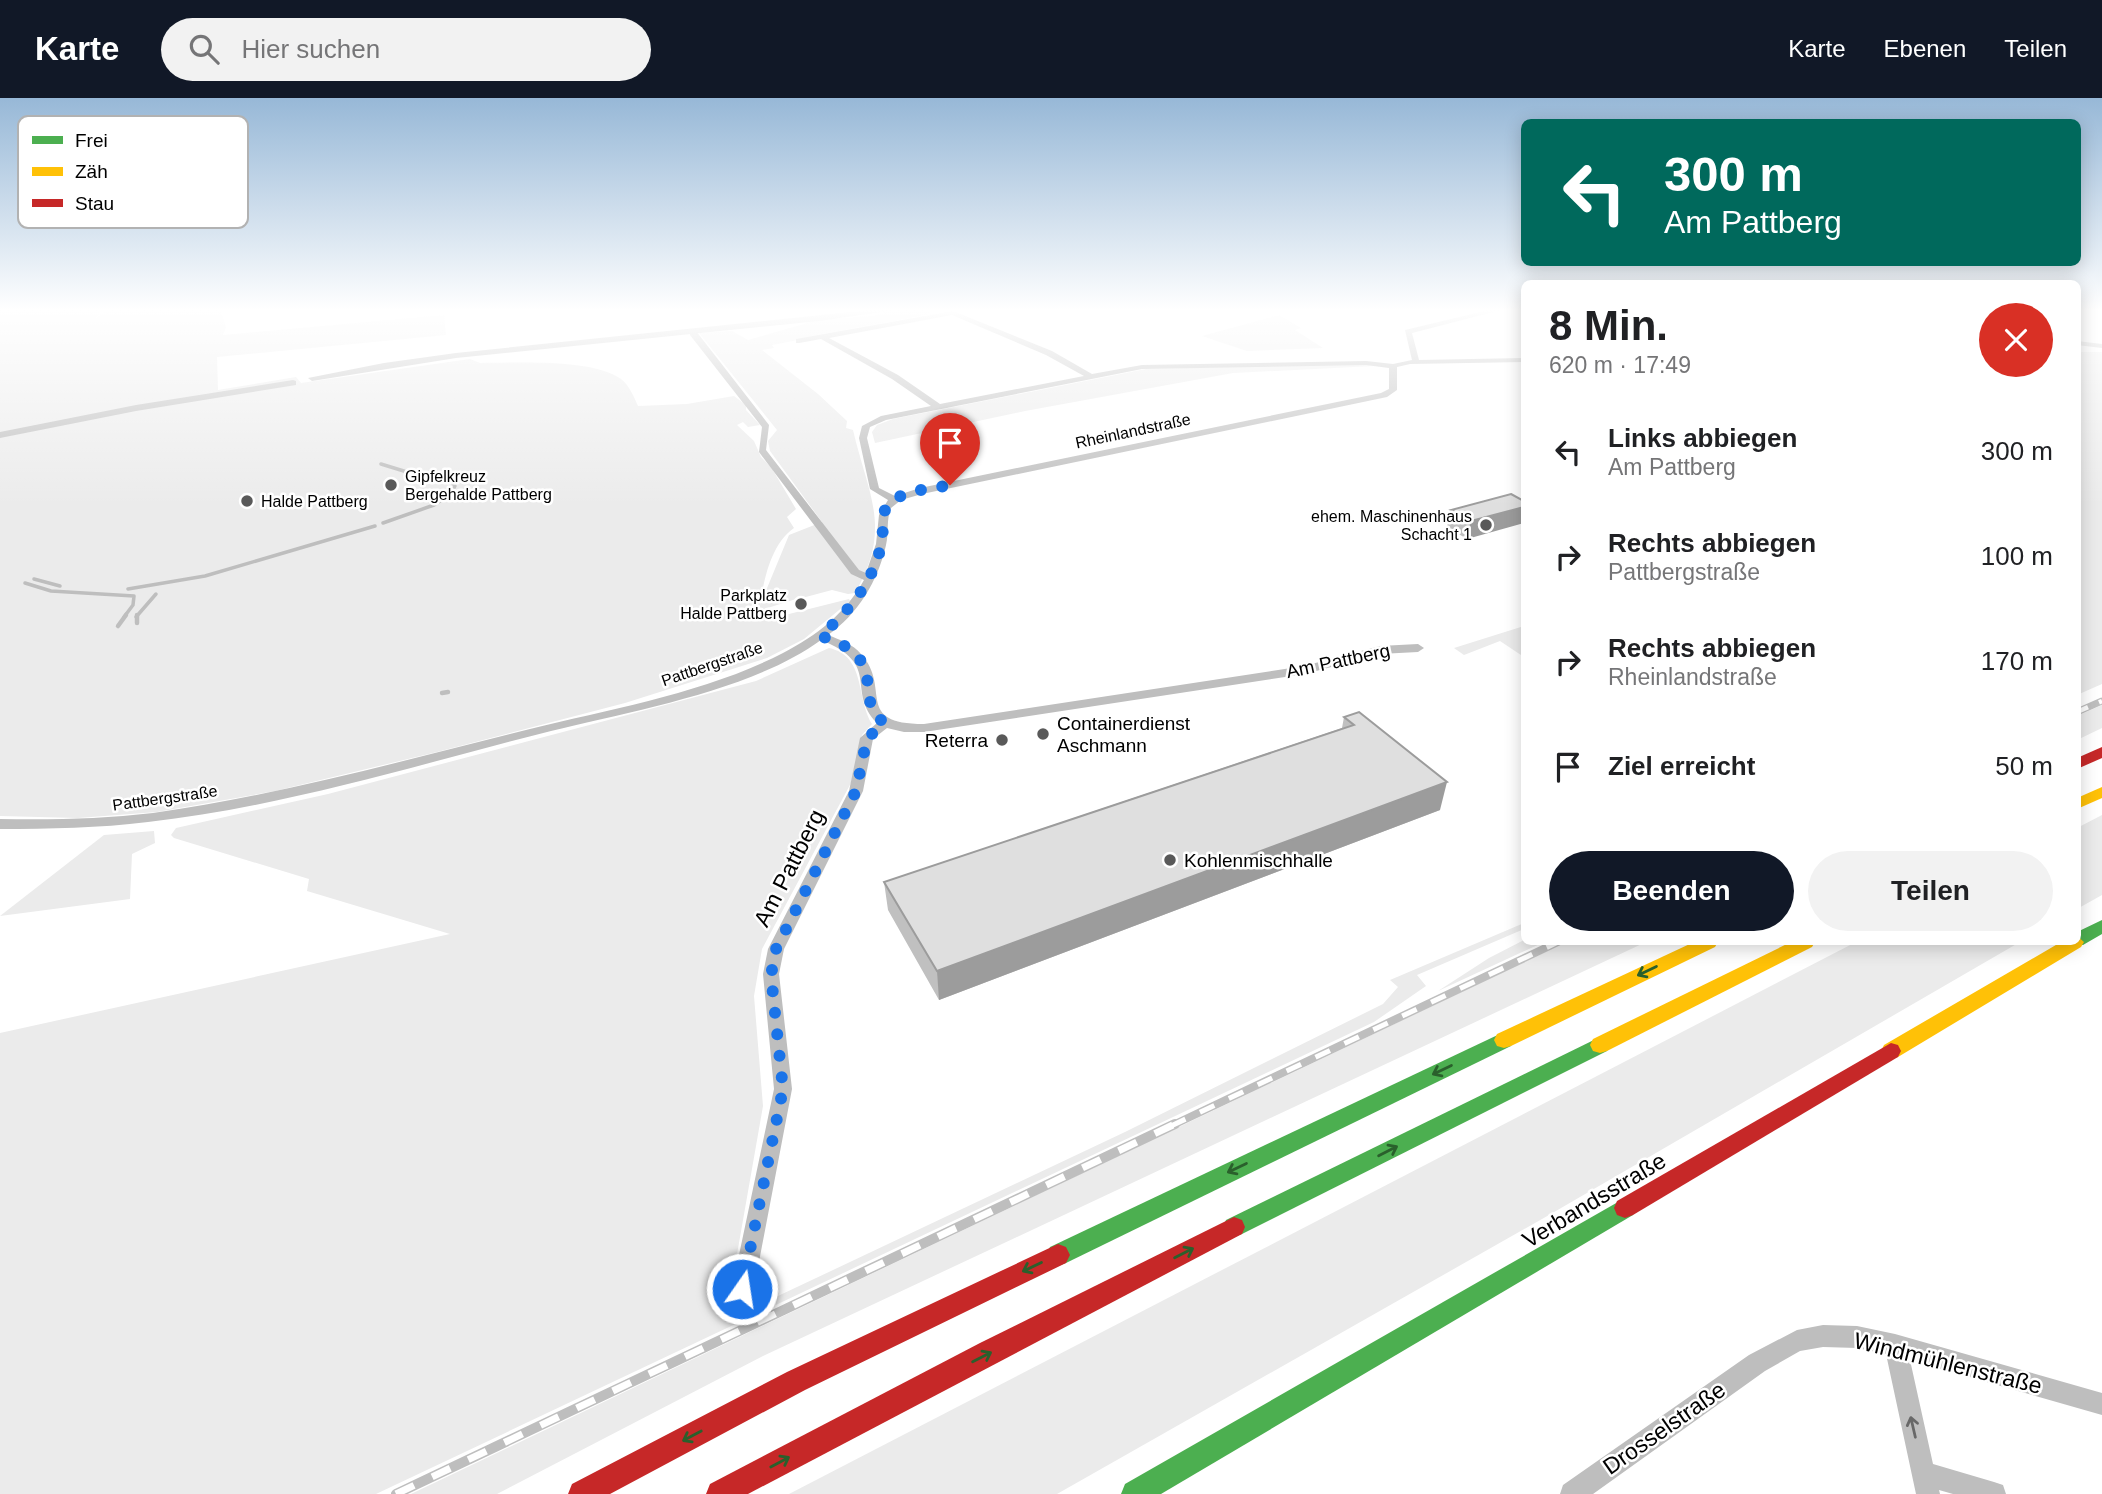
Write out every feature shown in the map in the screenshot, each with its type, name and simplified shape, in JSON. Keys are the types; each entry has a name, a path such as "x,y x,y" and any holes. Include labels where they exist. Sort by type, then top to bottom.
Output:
{"main road":[{"path":"2081,762 2102,752"},
{"path":"2081,802 2102,792"},
{"name":"Verbandsstraße","path":"2081,938 2102,926"},
{"path":"582,1494 808,1375 1703,945"},
{"path":"720,1494 1192,1249 1800,945"},
{"name":"Verbandsstraße","path":"1135,1494 1372,1358 2069,945"}],"street":[{"path":"726,375 766,427 762,450 855,572 869,578"},
{"path":"892,375 938,407"},
{"path":"895,500 875,489 863,428 876,420 1102,375"},
{"name":"Rheinlandstraße","path":"895,500 920,491 1384,395 1393,390 1393,375"},
{"name":"Pattbergstraße","path":"0,824 105,824 169,817 255,802 690,692 772,663 820,636 846,614 859,598 882,541 884,514 887,506 895,500"},
{"path":"820,636 844,643 858,654 865,668 874,709 879,719 885,723"},
{"name":"Am Pattberg","path":"742,1293 783,1089 771,975 776,949 856,791 867,738 885,723 904,728 924,728 1305,670 1380,650 1418,648"},
{"name":"Windmühlenstraße","path":"1757,1363 1797,1341 1823,1336 1857,1337 1895,1345 2102,1404"},
{"path":"1895,1345 1926,1484 1994,1494"},
{"name":"Drosselstraße","path":"1572,1494 1757,1363"}],"shaded area":[{"path":"0,375 218,375 218,390 296,377 301,383 356,375 614,375 629,388 638,406 687,404 734,396 746,405 746,410 760,425 748,427 743,422 737,425 754,441 761,457 771,467 796,509 787,517 794,528 780,543 766,573 760,605 789,535 822,522 770,451 768,441 777,430 733,375 794,375 847,421 846,428 853,430 874,512 873,549 866,570 855,593 832,590 802,598 807,602 800,604 796,599 758,611 761,617 773,618 849,599 850,601 804,639 767,658 625,703 275,791 157,812 78,818 0,816"},
{"path":"1115,375 1221,375 1025,411 875,443 872,432 877,425 893,419"},
{"path":"2081,375 2102,375 2102,684 2081,693"},
{"path":"1521,627 1521,655 1500,641 1464,655 1454,648"},
{"path":"829,648 841,652 855,669 872,724 862,735 851,783 762,949 754,996 763,1106 726,1317 740,1314 1125,1132 1383,1004 1398,987 1390,980 1521,924 1521,930 1417,975 1426,986 1374,1022 376,1494 0,1494 0,1033 450,934 307,891 309,879 174,838 171,835 176,828 328,794 756,681"},
{"path":"2102,705 2102,728 2081,738 2081,714"},
{"path":"2102,815 2102,895 2081,907 2081,826"},
{"path":"154,831 155,843 132,854 130,899 0,916 104,835"},
{"path":"1521,942 1521,945 1538,945 1438,991 1489,958"},
{"path":"1560,945 1640,945 763,1356 497,1494 411,1494"},
{"path":"1850,945 2015,945 1549,1215 1057,1494 789,1494"}],"building":[{"path":"1511,494 1521,499 1521,508 1471,521 1451,510"},
{"name":"Kohlenmischhalle","path":"1359,712 1447,782 937,971 884,882 1354,725 1344,717"}],"waterway":[{"path":"312,378 329,375"},
{"path":"0,435 136,408 293,383"},
{"path":"381,464 420,476"},
{"path":"422,476 452,482 455,486 451,493"},
{"path":"383,523 434,505 449,495"},
{"path":"128,589 205,576 375,526"},
{"path":"34,579 60,586"},
{"path":"25,583 51,591 134,596 133,605 124,617"},
{"path":"137,616 156,594"},
{"path":"118,626 126,615"},
{"path":"137,616 137,623"},
{"path":"442,693 448,692"}],"railway":[{"path":"2081,710 2102,701"},
{"path":"1171,1126 1552,945"},
{"path":"396,1494 1175,1124"}],"traffic: fast":[{"path":"2081,938 2102,926"},
{"path":"1058,1255 1504,1040"},
{"path":"1234,1227 1600,1045"},
{"path":"1135,1494 1625,1208"}],"traffic: slow":[{"path":"2081,802 2102,792"},
{"path":"1504,1040 1703,945"},
{"path":"1600,1045 1800,945"},
{"path":"1891,1051 2070,945"}],"traffic: jam":[{"path":"2081,762 2102,752"},
{"path":"1625,1208 1891,1051"},
{"path":"720,1494 1234,1227"},
{"path":"582,1494 796,1381 1058,1255"}],"place":[{"name":"Gipfelkreuz Bergehalde Pattberg","path":"391,485"},
{"name":"Halde Pattberg","path":"247,501"},
{"name":"ehem. Maschinenhaus Schacht 1","path":"1486,525"},
{"name":"Parkplatz Halde Pattberg","path":"801,604"},
{"name":"Containerdienst Aschmann","path":"1043,734"},
{"name":"Reterra","path":"1002,740"},
{"name":"Kohlenmischhalle","path":"1170,860"}],"route":[{"path":"742,1289 783,1089 771,975 773,960 779,938 856,791 867,738 885,723 879,719 874,709 865,668 858,654 844,643 820,636 846,614 865,588 882,541 887,506 909,494 950,485"}]}
